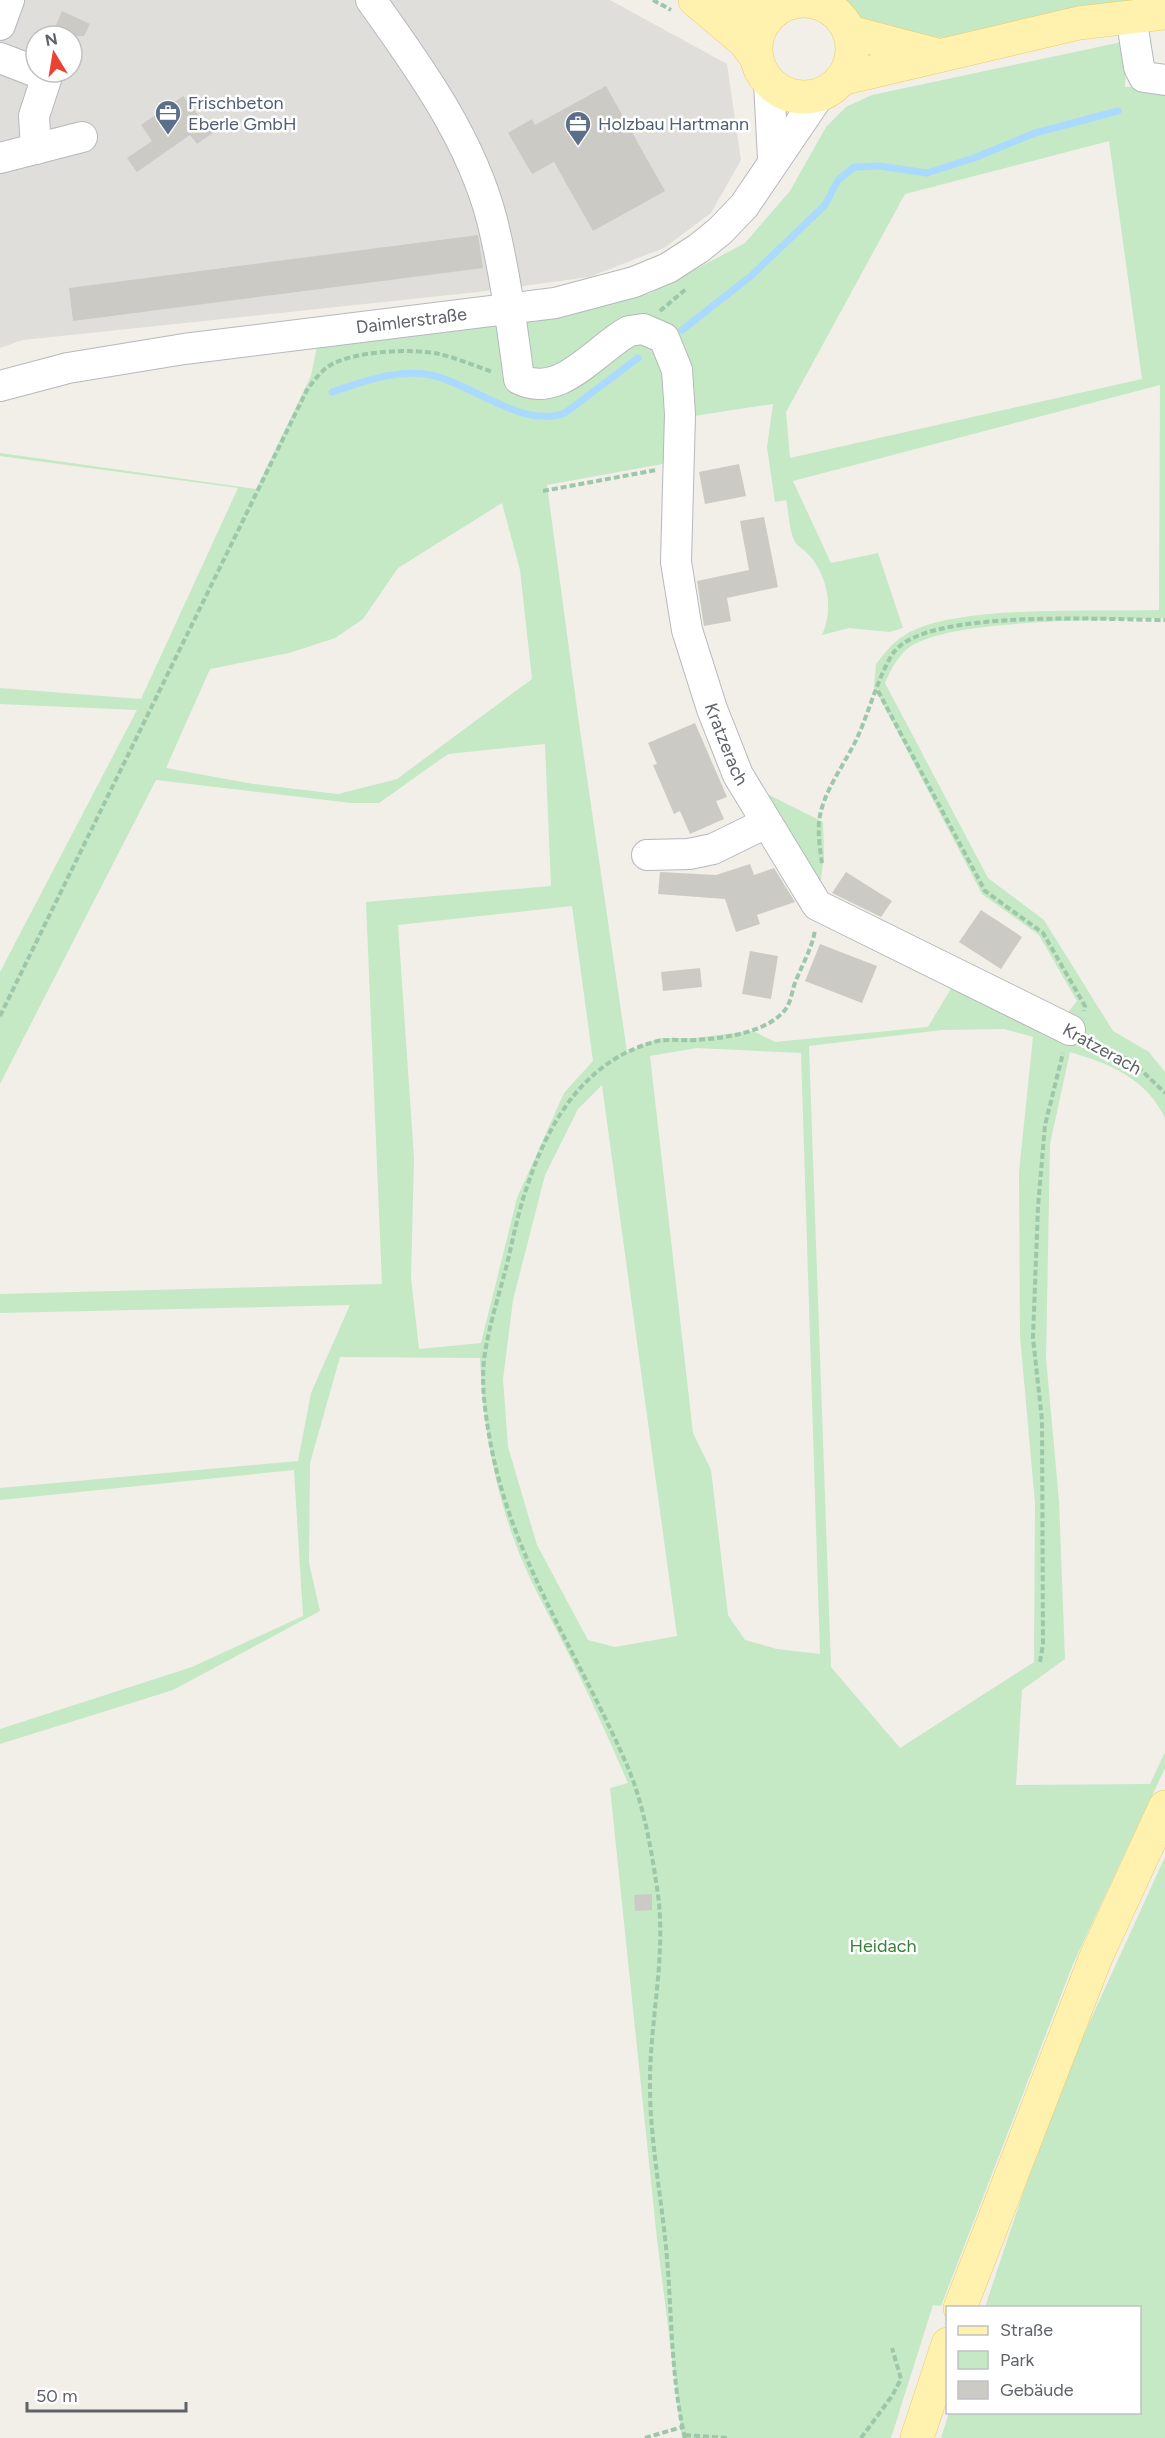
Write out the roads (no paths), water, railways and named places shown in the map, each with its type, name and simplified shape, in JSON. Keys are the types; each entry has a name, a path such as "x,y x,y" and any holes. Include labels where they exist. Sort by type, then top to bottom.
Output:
{"main road":[{"path":"695,0 731,28 780,91 793,96 937,55 1079,23 1165,13"},
{"path":"719,0 773,11"},
{"path":"762,70 756,43 759,29 773,11 794,2 817,2 837,14 849,32 852,55 830,87"},
{"path":"849,32 937,55"},
{"path":"960,2306 1096,1957 1165,1807"},
{"path":"917,2438 946,2348"}],"street":[{"path":"0,25 9,0"},
{"path":"371,0 431,87 469,157 491,219 509,310"},
{"path":"1131,16 1139,67 1144,77 1165,80"},
{"path":"0,58 46,76 34,116 36,149"},
{"path":"762,70 773,159"},
{"name":"Daimlerstraße","path":"0,386 68,368 173,350 509,310 600,293 668,268 699,248 736,214 766,175 773,159 830,87"},
{"path":"0,158 82,137"},
{"name":"Kratzerach","path":"509,310 519,379 531,384 554,383 629,331 643,329 654,332 668,344 677,370 680,414 676,562 687,630 720,731 738,775 817,905 1074,1032"},
{"path":"648,855 689,854 712,849 766,823"}],"waterway":[{"path":"682,330 751,276 825,205 838,180 854,167 879,166 927,173 974,158 1035,133 1118,111"},
{"path":"332,392 381,377 419,373 447,380 515,410 532,415 549,416 565,413 638,358"}],"place":[{"name":"Frischbeton Eberle GmbH","path":"168,136"},
{"name":"Holzbau Hartmann","path":"578,147"}],"park label":[{"name":"Heidach","path":"883,1946"}]}
